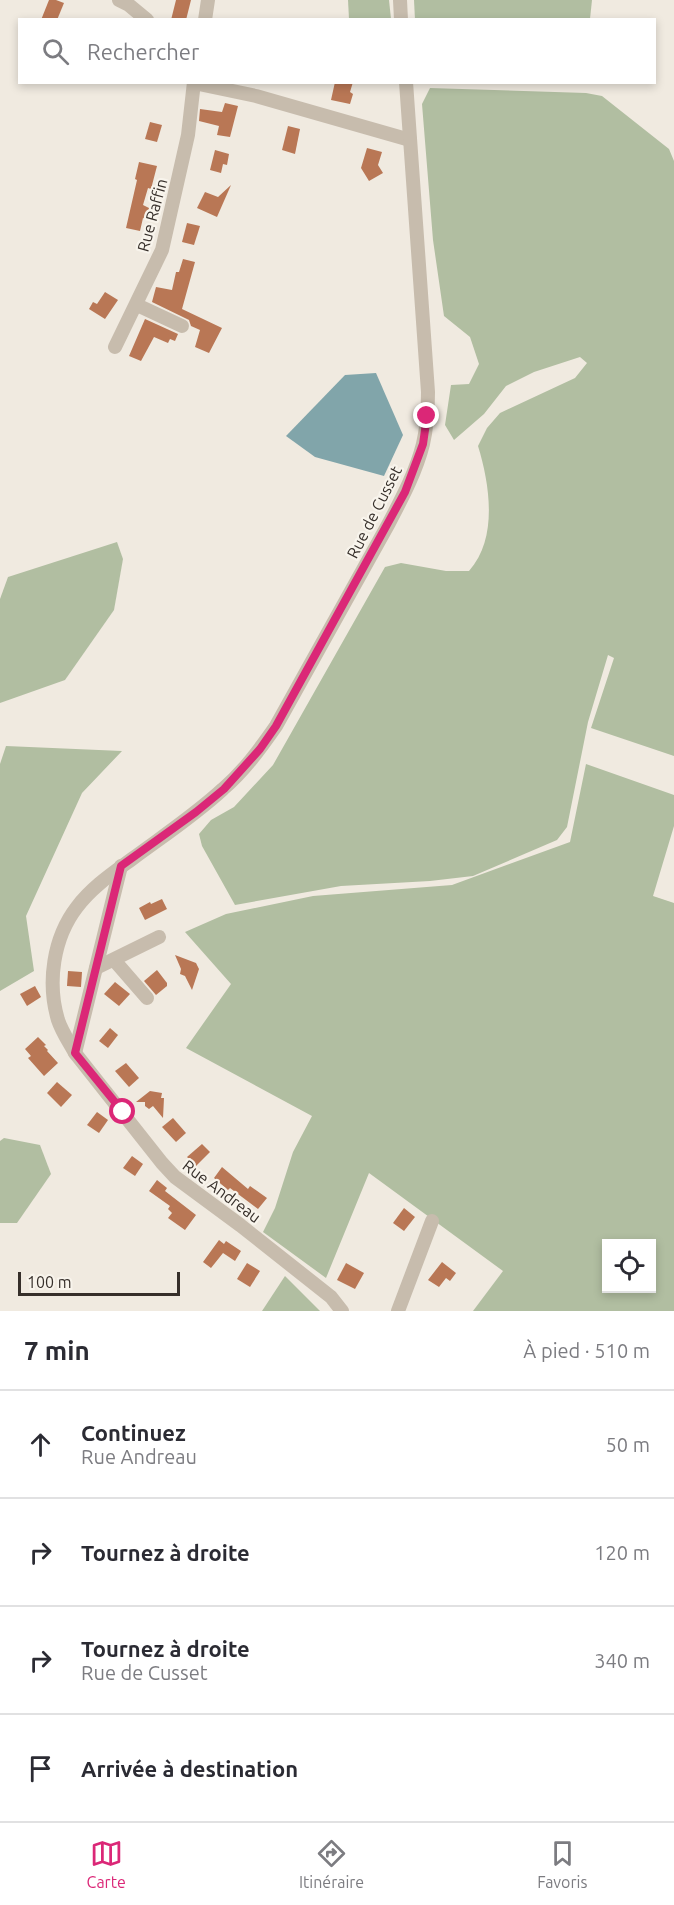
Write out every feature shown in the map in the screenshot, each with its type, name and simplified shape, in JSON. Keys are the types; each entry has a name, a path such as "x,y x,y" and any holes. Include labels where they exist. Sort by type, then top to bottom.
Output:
{"street":[{"path":"119,0 145,18"},
{"path":"205,18 208,0"},
{"path":"400,0 401,18"},
{"name":"Rue Raffin","path":"115,348 162,250 188,135 195,84"},
{"path":"204,84 256,96 410,140"},
{"name":"Rue de Cusset","path":"121,866 224,789 260,749 276,726 384,533 415,467 423,444 428,392 406,84"},
{"path":"137,305 182,326"},
{"path":"75,1053 121,866"},
{"name":"Rue Andreau","path":"121,866 96,886 77,907 65,928 57,949 53,973 58,1020 75,1053 175,1177 331,1297 342,1311"},
{"path":"96,968 159,937"},
{"path":"114,960 147,998"},
{"path":"398,1311 432,1221"}],"green space":[{"path":"348,0 389,0 391,18 349,18"},
{"path":"414,0 592,0 590,18 415,18"},
{"path":"430,88 586,93 602,96 669,149 674,161 674,756 591,728 614,658 608,655 588,722 567,827 557,840 473,876 341,886 235,905 202,846 199,834 211,820 234,807 273,765 385,567 401,563 446,571 469,571 478,558 488,528 486,477 478,446 487,428 500,413 575,378 587,363 580,357 534,372 506,386 484,414 454,440 445,425 451,385 469,384 479,364 470,337 444,316 433,240 422,104"},
{"path":"117,542 123,559 114,610 65,680 0,703 0,599 8,577"},
{"path":"6,746 122,751 82,793 26,916 34,971 0,991 0,764"},
{"path":"586,764 674,795 674,826 653,896 674,903 674,1311 473,1311 503,1271 369,1173 326,1278 263,1232 275,1208 293,1152 312,1116 186,1048 231,984 185,932 226,914 313,896 452,885 570,842"},
{"path":"4,1138 40,1145 51,1174 17,1223 0,1223 0,1141"},
{"path":"285,1276 320,1311 262,1311"}],"water":[{"path":"376,373 403,435 384,476 315,457 286,436 345,375"}],"building":[{"path":"49,0 64,3 58,18 42,18"},
{"path":"176,0 191,0 186,18 172,18"},
{"path":"335,84 352,84 350,104 331,100"},
{"path":"225,103 238,106 230,137 217,135 219,126 199,121 200,109 222,112"},
{"path":"150,122 162,125 157,142 145,139"},
{"path":"288,126 300,129 295,154 282,150"},
{"path":"367,148 382,152 378,165 383,173 369,181 361,168"},
{"path":"215,150 229,154 227,165 223,164 221,173 210,170"},
{"path":"139,162 157,166 151,189 148,188 143,205 149,208 146,219 143,218 140,231 126,228"},
{"path":"231,185 217,217 197,208 205,192 218,197"},
{"path":"187,223 200,226 194,245 182,242"},
{"path":"183,259 195,262 182,309 222,328 209,353 195,347 200,330 191,326 189,320 152,302 156,287 172,290 176,272 179,272"},
{"path":"105,292 118,300 105,319 89,309 93,302 97,304"},
{"path":"145,319 178,334 175,341 170,339 168,343 154,337 141,361 129,356"},
{"path":"162,899 167,909 145,920 139,908"},
{"path":"175,955 196,963 199,969 192,990 185,976 180,974 181,969"},
{"path":"157,970 167,986 156,995 144,981"},
{"path":"68,971 82,972 81,987 67,986"},
{"path":"115,982 130,994 119,1006 104,994"},
{"path":"35,986 41,997 27,1006 20,994"},
{"path":"110,1028 118,1035 108,1048 99,1041"},
{"path":"38,1037 58,1063 44,1076 28,1058 31,1056 25,1049"},
{"path":"126,1063 139,1078 129,1087 115,1071"},
{"path":"57,1082 72,1095 61,1107 47,1093"},
{"path":"150,1091 162,1093 163,1118 153,1106 149,1109 145,1106 145,1102 136,1102"},
{"path":"97,1112 108,1120 99,1133 87,1125"},
{"path":"173,1118 186,1133 176,1142 162,1127"},
{"path":"202,1144 210,1152 196,1166 187,1157"},
{"path":"132,1156 143,1164 135,1176 123,1168"},
{"path":"222,1167 248,1189 250,1186 267,1198 258,1209 214,1178"},
{"path":"157,1180 167,1188 165,1191 196,1215 185,1230 168,1218 172,1213 168,1209 170,1206 149,1191"},
{"path":"404,1208 415,1217 404,1231 393,1223"},
{"path":"219,1240 224,1244 226,1241 241,1251 235,1261 223,1253 211,1268 203,1262"},
{"path":"442,1262 456,1273 450,1281 446,1278 439,1287 428,1280"},
{"path":"247,1263 260,1271 250,1287 237,1279"},
{"path":"346,1263 364,1273 355,1289 337,1280"}],"route":[{"path":"123,1112 75,1053 121,866 224,789 243,770 276,726 405,492 423,444 427,416"}]}
